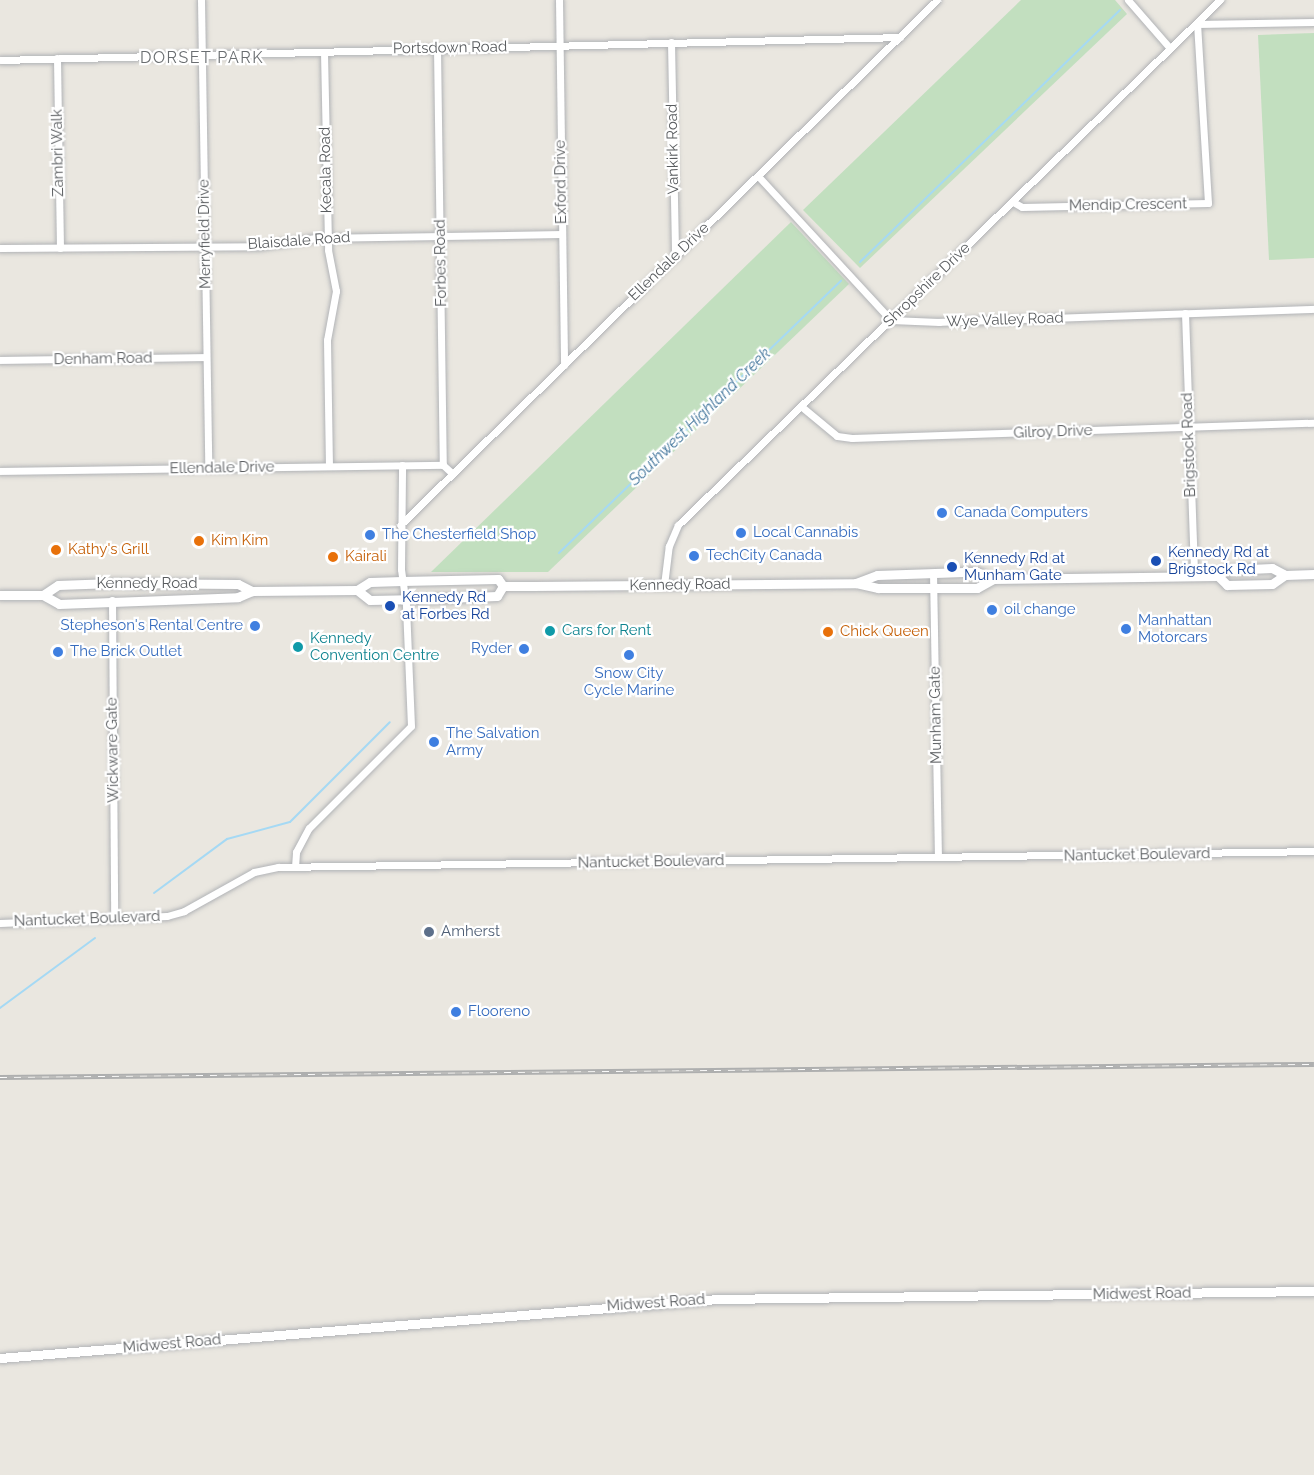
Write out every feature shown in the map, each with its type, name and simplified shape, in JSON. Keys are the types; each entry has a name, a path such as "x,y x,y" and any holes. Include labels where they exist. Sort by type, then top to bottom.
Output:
{"main road":[{"name":"Kennedy Road","path":"856,582 877,575 977,572 993,579 1218,576 1227,570 1272,568 1285,575 1314,574"},
{"name":"Kennedy Road","path":"1218,576 1227,585 1272,584 1285,575"},
{"name":"Kennedy Road","path":"0,595 43,595 59,604 112,600 238,597 252,591 357,591 370,582 498,579 503,586"},
{"name":"Kennedy Road","path":"503,586 856,582 878,588 977,588 993,579"},
{"name":"Kennedy Road","path":"43,595 58,585 112,583 238,584 252,591"},
{"name":"Wickware Gate","path":"112,583 112,600"},
{"name":"Kennedy Road","path":"357,591 370,600 497,596 503,586"},
{"name":"Midwest Road","path":"0,1358 718,1299 1314,1291"}],"street":[{"name":"Merryfield Drive","path":"201,0 208,468"},
{"name":"Exford Drive","path":"559,0 564,365"},
{"name":"Ellendale Drive","path":"400,525 937,0"},
{"path":"1128,0 1169,47"},
{"name":"Shropshire Drive","path":"664,585 669,546 678,525 1220,0"},
{"path":"1197,24 1314,22"},
{"name":"Mendip Crescent","path":"1013,202 1022,207 1208,203 1197,24"},
{"name":"Portsdown Road","path":"0,60 900,37"},
{"name":"Vankirk Road","path":"671,42 675,256"},
{"name":"Forbes Road","path":"437,48 443,465"},
{"name":"Kecala Road","path":"324,52 327,237 336,291 327,340 329,466"},
{"name":"Zambri Walk","path":"57,58 60,248"},
{"path":"758,176 891,320"},
{"name":"Blaisdale Road","path":"0,248 268,246 327,237 562,234"},
{"name":"Wye Valley Road","path":"891,320 939,322 1314,309"},
{"name":"Brigstock Road","path":"1185,313 1194,576"},
{"name":"Denham Road","path":"0,360 206,357"},
{"name":"Gilroy Drive","path":"802,407 837,436 852,438 1314,423"},
{"path":"295,867 296,852 309,828 411,726 400,525 402,465"},
{"name":"Ellendale Drive","path":"0,471 443,465"},
{"path":"443,465 452,473"},
{"name":"Munham Gate","path":"933,573 938,857"},
{"name":"Wickware Gate","path":"112,600 114,916"},
{"name":"Nantucket Boulevard","path":"0,923 114,916 167,916 184,911 254,872 295,867 1314,851"}],"green space":[{"path":"1021,0 1115,0 1127,14 860,268 803,210"},
{"path":"1314,33 1314,258 1269,260 1258,35"},
{"path":"791,222 849,284 548,572 431,572"}],"waterway":[{"name":"Southwest Highland Creek","path":"860,262 1120,10"},
{"name":"Southwest Highland Creek","path":"559,553 841,281"},
{"name":"Southwest Highland Creek","path":"154,893 227,839 290,822 390,722"},
{"name":"Southwest Highland Creek","path":"0,1008 95,938"}],"railway":[{"path":"0,1077 1314,1064"}],"place":[{"name":"Canada Computers","path":"942,513"},
{"name":"Local Cannabis","path":"741,533"},
{"name":"The Chesterfield Shop","path":"370,535"},
{"name":"Kim Kim","path":"199,541"},
{"name":"Kathy's Grill","path":"56,550"},
{"name":"TechCity Canada","path":"694,556"},
{"name":"Kairali","path":"333,557"},
{"name":"Kennedy Rd at Brigstock Rd","path":"1156,561"},
{"name":"Kennedy Rd at Munham Gate","path":"952,567"},
{"name":"Kennedy Rd at Forbes Rd","path":"390,606"},
{"name":"oil change","path":"992,610"},
{"name":"Stepheson's Rental Centre","path":"255,626"},
{"name":"Manhattan Motorcars","path":"1126,629"},
{"name":"Cars for Rent","path":"550,631"},
{"name":"Chick Queen","path":"828,632"},
{"name":"Kennedy Convention Centre","path":"298,647"},
{"name":"Ryder","path":"524,649"},
{"name":"The Brick Outlet","path":"58,652"},
{"name":"Snow City Cycle Marine","path":"629,655"},
{"name":"The Salvation Army","path":"434,742"},
{"name":"Amherst","path":"429,932"},
{"name":"Flooreno","path":"456,1012"}],"district":[{"name":"DORSET PARK","path":"202,58"}]}
